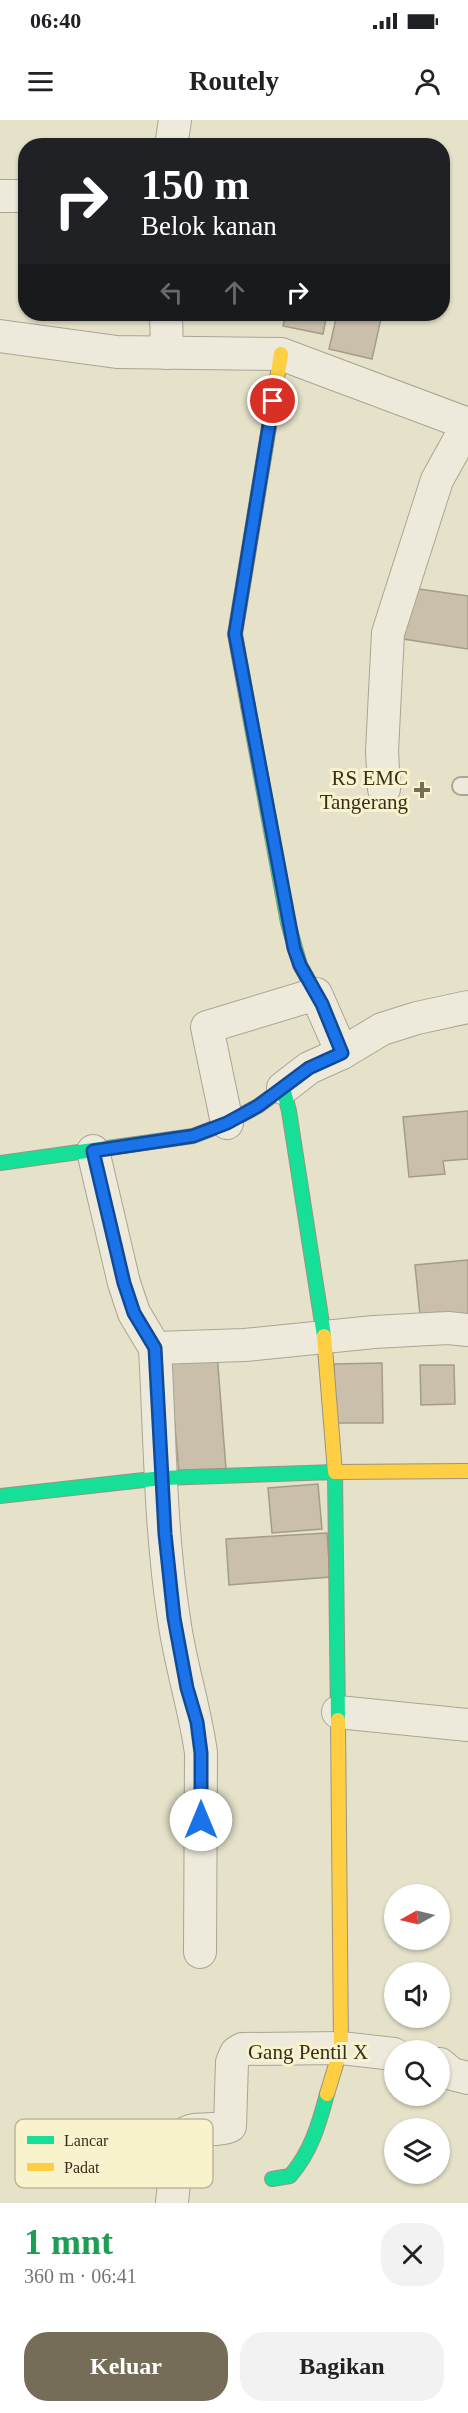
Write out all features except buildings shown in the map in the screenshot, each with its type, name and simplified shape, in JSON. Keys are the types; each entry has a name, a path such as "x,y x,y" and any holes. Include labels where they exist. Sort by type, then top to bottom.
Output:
{"street":[{"path":"172,138 174,120"},
{"path":"0,196 18,196"},
{"path":"166,321 167,352"},
{"path":"0,336 117,352 281,354 468,424 437,480 388,633 382,751 384,789"},
{"path":"281,354 235,634 288,923 300,965 316,994 342,1053"},
{"path":"227,1123 199,1026 316,994"},
{"path":"0,1163 193,1136 227,1123 258,1106 309,1068 342,1053 382,1029 417,1018 468,1007"},
{"path":"272,2179 290,2176 310,2150 319,2130 328,2088 341,2048 335,1472 324,1336 289,1111 283,1088"},
{"path":"93,1151 124,1283 134,1313 155,1348 165,1534 174,1618 187,1688 197,1722 201,1753 200,1952"},
{"path":"155,1348 244,1345 324,1336 448,1328 468,1330"},
{"path":"0,1496 162,1478 335,1472 468,1471"},
{"path":"338,1712 468,1725"},
{"name":"Gang Pentil X","path":"213,2128 230,2126 232,2062 236,2053 249,2047 341,2048 384,2053"},
{"path":"450,2072 468,2078"},
{"name":"Gang Pentil X","path":"172,2203 173,2188"}],"traffic: fast":[{"path":"248,706 288,923 300,965 316,994"},
{"path":"0,1163 193,1136 227,1123 258,1106 283,1088 289,1111 324,1336"},
{"path":"0,1496 162,1478 335,1472 338,1720"},
{"path":"272,2179 290,2176 304,2157 317,2127 327,2094"}],"traffic: slow":[{"path":"248,706 235,634 281,354"},
{"path":"324,1336 335,1472 468,1471"},
{"path":"327,2094 341,2048 338,1720"}],"place":[{"name":"RS EMC Tangerang","path":"422,790"}],"route":[{"path":"201,1820 201,1753 197,1722 187,1688 174,1618 165,1534 155,1348 134,1313 124,1283 93,1151 193,1136 227,1123 258,1106 309,1068 342,1053 322,1004 300,965 294,948 235,634 273,401"}]}
